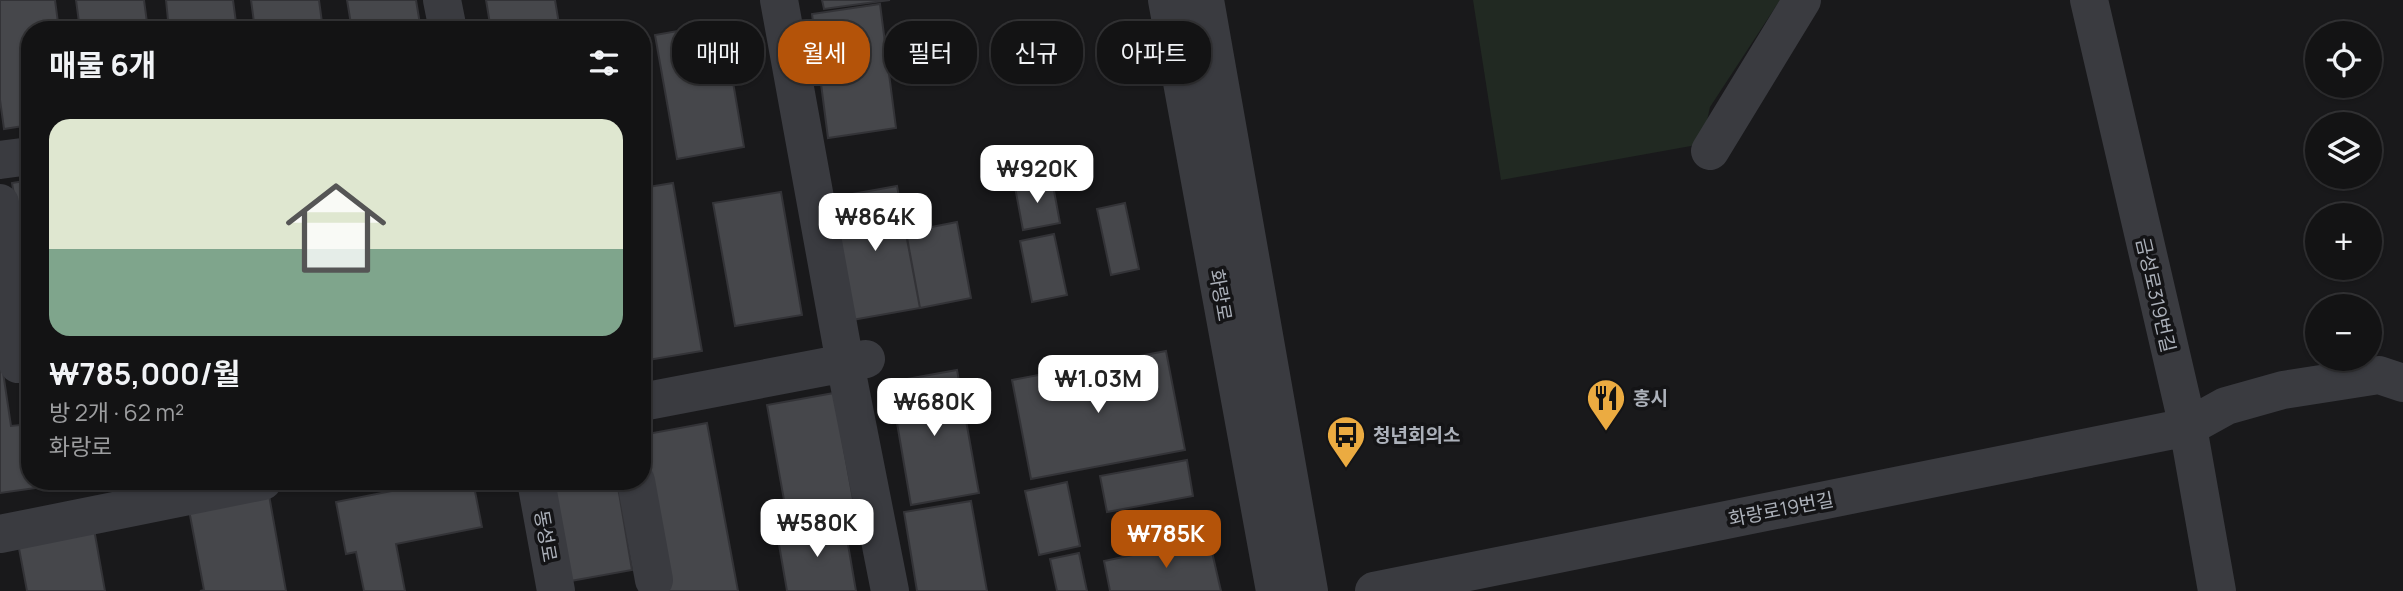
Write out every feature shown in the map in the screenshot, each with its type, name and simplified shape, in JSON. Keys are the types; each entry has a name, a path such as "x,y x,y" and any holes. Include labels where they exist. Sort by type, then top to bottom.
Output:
{"street":[{"path":"442,0 446,21"},
{"path":"779,0 855,361 890,591"},
{"name":"화랑로","path":"1167,0 1275,591"},
{"name":"화랑로","path":"1205,0 1309,591"},
{"path":"1710,151 1802,0"},
{"name":"금성로319번길","path":"2089,0 2188,427 2217,591"},
{"path":"0,160 21,157"},
{"path":"0,203 18,364 21,364"},
{"path":"651,400 855,361"},
{"name":"화랑로19번길","path":"1374,591 2188,427 2226,406 2283,390 2395,376"},
{"path":"0,534 218,490"},
{"name":"동성로","path":"538,490 556,591"},
{"path":"638,490 654,580"}],"shaded area":[{"path":"1473,0 1780,0 1710,107 1702,144 1501,180"}],"building":[{"path":"0,0 55,0 58,21 21,21 21,126 4,129 0,100"},
{"path":"76,0 144,0 147,21 79,21"},
{"path":"166,0 233,0 236,21 168,21"},
{"path":"251,0 319,0 322,21 254,21"},
{"path":"347,0 416,0 420,21 350,21"},
{"path":"486,0 555,0 558,21 490,21"},
{"path":"822,0 890,0 824,9"},
{"path":"880,4 884,35 884,84 890,84 896,128 828,138 821,84 870,84 870,21 813,21 812,14"},
{"path":"672,32 672,84 733,84 744,147 677,159 655,35"},
{"path":"1052,180 1060,223 1023,230 1015,187"},
{"path":"21,182 21,235 12,183"},
{"path":"673,183 702,351 651,360 651,187"},
{"path":"897,186 920,308 852,320 830,198"},
{"path":"781,192 802,315 735,326 713,203"},
{"path":"1125,203 1139,269 1111,275 1097,209"},
{"path":"957,222 971,298 920,308 906,232"},
{"path":"1054,234 1067,295 1032,302 1020,241"},
{"path":"1166,351 1185,450 1031,479 1012,380"},
{"path":"0,352 11,426 21,425 21,490 0,493"},
{"path":"957,370 979,493 911,505 890,382"},
{"path":"834,393 856,516 789,528 767,405"},
{"path":"707,423 738,591 669,591 651,487 651,433"},
{"path":"1187,460 1193,496 1107,512 1100,476"},
{"path":"1067,482 1080,546 1039,555 1025,491"},
{"path":"397,490 475,490 482,527 396,544 405,591 364,591 356,552 346,554 336,502"},
{"path":"549,490 619,490 632,570 565,582"},
{"path":"269,495 286,591 200,591 204,590 189,510"},
{"path":"971,501 987,591 917,591 904,512"},
{"path":"844,521 856,591 787,591 777,533"},
{"path":"94,529 105,591 27,591 18,543"},
{"path":"1209,539 1221,591 1110,591 1104,561"},
{"path":"1079,553 1087,591 1057,591 1050,559"}],"place":[{"name":"홍시","path":"1606,432"},
{"name":"청년회의소","path":"1346,469"}]}
